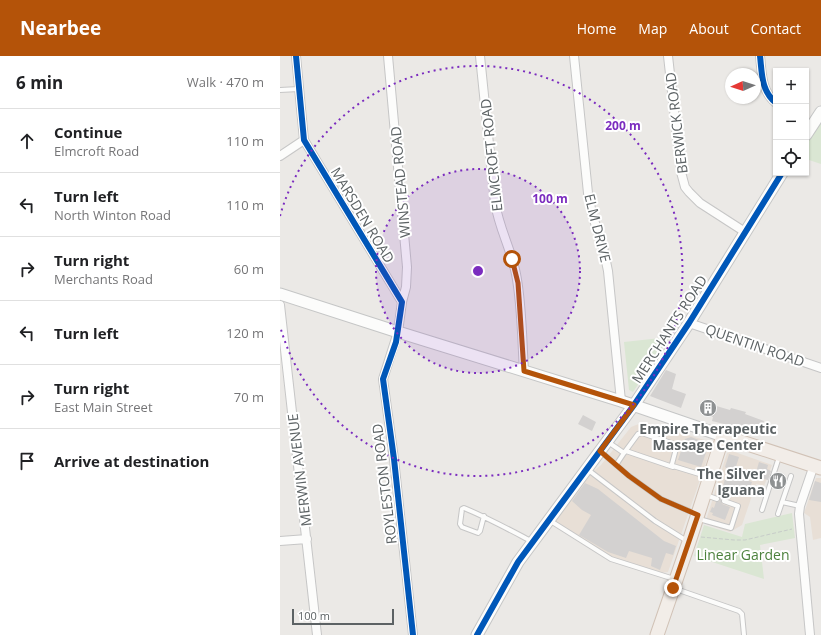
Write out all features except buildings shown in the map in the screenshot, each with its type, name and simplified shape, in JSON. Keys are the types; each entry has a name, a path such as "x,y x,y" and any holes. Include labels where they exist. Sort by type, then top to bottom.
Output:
{"main road":[{"path":"657,635 675,584 694,540 697,516 724,436 817,467"}],"street":[{"path":"280,156 304,140 296,56"},
{"name":"WINSTEAD ROAD","path":"388,56 407,253 406,287 402,302 398,332"},
{"name":"ELMCROFT ROAD","path":"480,56 495,203 499,222 512,259 518,283 524,371"},
{"name":"ELM DRIVE","path":"574,56 588,193 592,214 603,247 608,271 621,401"},
{"name":"BERWICK ROAD","path":"668,56 679,164 685,186 700,203 745,232"},
{"path":"760,56 762,79 766,91 773,99"},
{"path":"809,124 821,112"},
{"name":"MARSDEN ROAD","path":"304,140 402,302"},
{"name":"MERCHANTS ROAD","path":"477,635 518,562 634,405 688,323 780,176"},
{"path":"280,294 634,405 724,436"},
{"name":"MERWIN AVENUE","path":"280,305 317,635"},
{"name":"QUENTIN ROAD","path":"688,323 821,368"},
{"name":"ROYLESTON ROAD","path":"398,332 384,379 413,635"},
{"path":"810,635 800,527 800,506 817,467"},
{"path":"280,541 307,538"}],"lane":[{"path":"280,90 298,89"},
{"path":"616,465 638,434 642,433 677,445 672,464 673,466"},
{"path":"607,441 625,452 710,477"},
{"path":"600,451 629,476 661,499 697,516 731,528 738,506 724,501"},
{"path":"762,510 780,454"},
{"path":"586,469 655,521 694,540"},
{"path":"778,514 791,476"},
{"path":"704,495 717,499"},
{"path":"782,502 800,506"},
{"path":"484,516 480,531 478,533 462,527 460,524 462,508 484,516 533,542"},
{"path":"549,520 611,559 739,611 742,614 744,635"}],"path":[{"path":"694,540 745,540 796,528"}],"shaded area":[{"path":"644,422 708,441 711,448 668,572 660,573 608,555 554,523 589,475 601,465 631,427"},
{"path":"732,451 772,465 764,486 756,484 742,525 730,532 706,524 727,453"},
{"path":"816,478 821,478 821,538 813,540 810,517 804,513"}],"green space":[{"path":"821,123 821,164 809,160 809,140"},
{"path":"670,337 633,392 629,390 624,342"},
{"name":"Linear Garden","path":"792,513 795,538 760,545 764,579 694,556 704,525 742,537 745,524"}],"cycle path":[{"path":"296,56 304,140 402,302 396,342 383,379 394,459 413,635"},
{"path":"760,56 763,81 767,93 773,100"},
{"path":"477,635 518,562 634,405 689,323 780,176"}],"place":[{"name":"Empire Therapeutic Massage Center","path":"708,408"},
{"name":"The Silver Iguana","path":"778,481"}],"route":[{"path":"512,259 518,283 524,371 634,405 600,451 629,476 661,499 698,515 673,588"}]}
